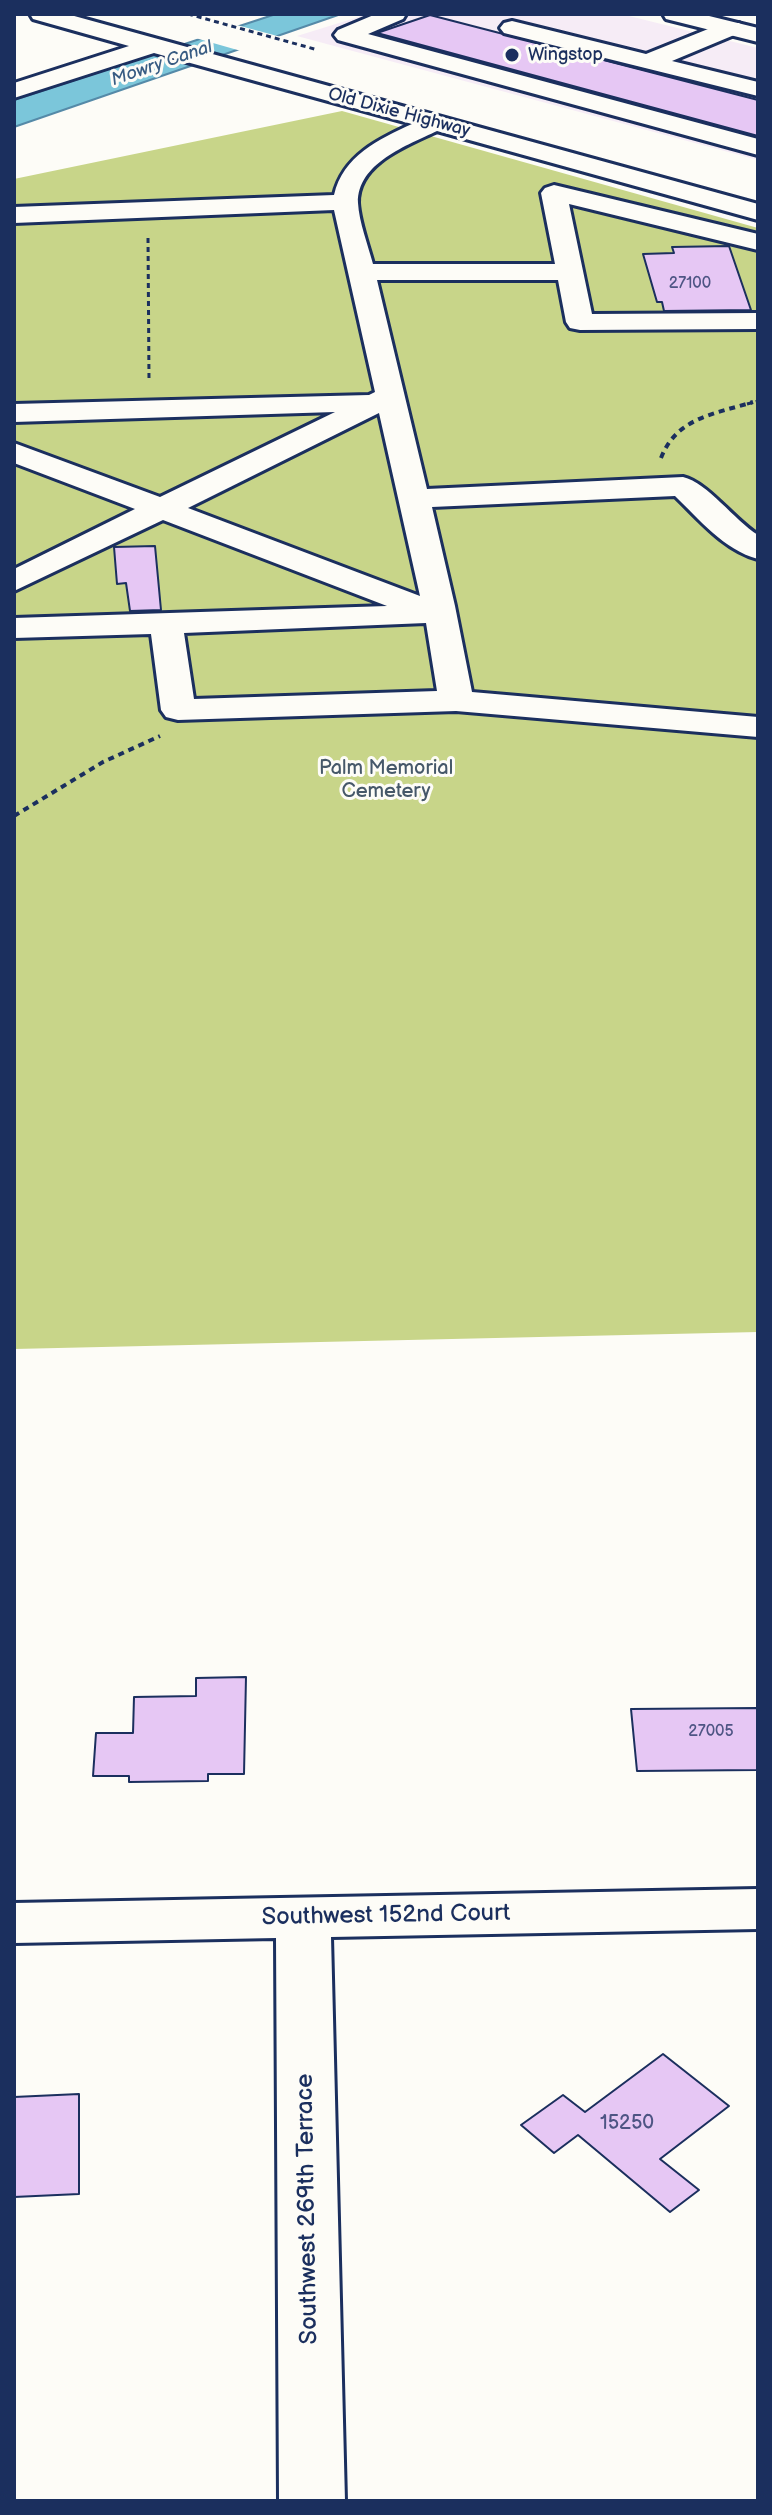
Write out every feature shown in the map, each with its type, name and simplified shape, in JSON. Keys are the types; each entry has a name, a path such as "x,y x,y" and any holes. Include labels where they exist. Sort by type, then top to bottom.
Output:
{"main road":[{"name":"Old Dixie Highway","path":"41,14 758,212"},
{"path":"395,14 346,35 758,147"},
{"path":"425,58 555,14"},
{"path":"674,14 758,22"},
{"path":"648,62 687,46 731,19 758,16"},
{"path":"731,19 758,34"},
{"path":"27,33 65,21"},
{"path":"512,28 758,89"},
{"path":"675,68 721,55 758,34"},
{"path":"644,35 687,46"},
{"path":"14,91 159,46"},
{"path":"435,123 384,146 351,177 345,202 387,400 414,499 440,615 456,701"},
{"path":"758,242 554,193 580,322 758,321"},
{"path":"14,215 345,202"},
{"path":"363,278 572,277"},
{"path":"14,413 387,400"},
{"path":"14,581 387,400"},
{"path":"14,452 440,615"},
{"path":"414,499 683,486 730,531 758,549"},
{"path":"14,628 440,615"},
{"path":"166,624 178,710 456,701 758,727"},
{"name":"Southwest 152nd Court","path":"14,1923 758,1909"},
{"name":"Southwest 269th Terrace","path":"303,1917 312,2501"}],"path":[{"path":"188,14 276,38"},
{"path":"148,210 149,409"},
{"path":"650,487 668,440 694,420 758,401"},
{"path":"14,816 103,762 224,708"}],"shaded area":[{"path":"368,14 621,14 758,48 758,160 297,36"}],"green space":[{"name":"Palm Memorial Cemetery","path":"342,111 758,228 758,1332 14,1349 14,179"}],"water":[{"name":"Mowry Canal","path":"276,14 341,14 14,127 14,100"}],"pier":[{"path":"233,24 281,37 241,51 192,37"}],"building":[{"path":"430,15 758,100 758,136 377,33"},
{"path":"729,246 751,310 664,311 662,302 657,302 643,254 674,253 672,247"},
{"path":"155,546 161,610 130,611 126,583 117,584 114,547"},
{"path":"246,1677 244,1774 208,1774 208,1781 129,1782 129,1776 93,1776 96,1733 133,1733 134,1697 196,1696 196,1678"},
{"path":"758,1708 758,1770 637,1771 631,1709"},
{"path":"663,2054 729,2106 660,2159 699,2190 670,2212 578,2135 554,2153 521,2125 563,2095 585,2112"},
{"path":"79,2094 79,2194 14,2197 14,2097"}],"place":[{"name":"Wingstop","path":"512,55"}]}
